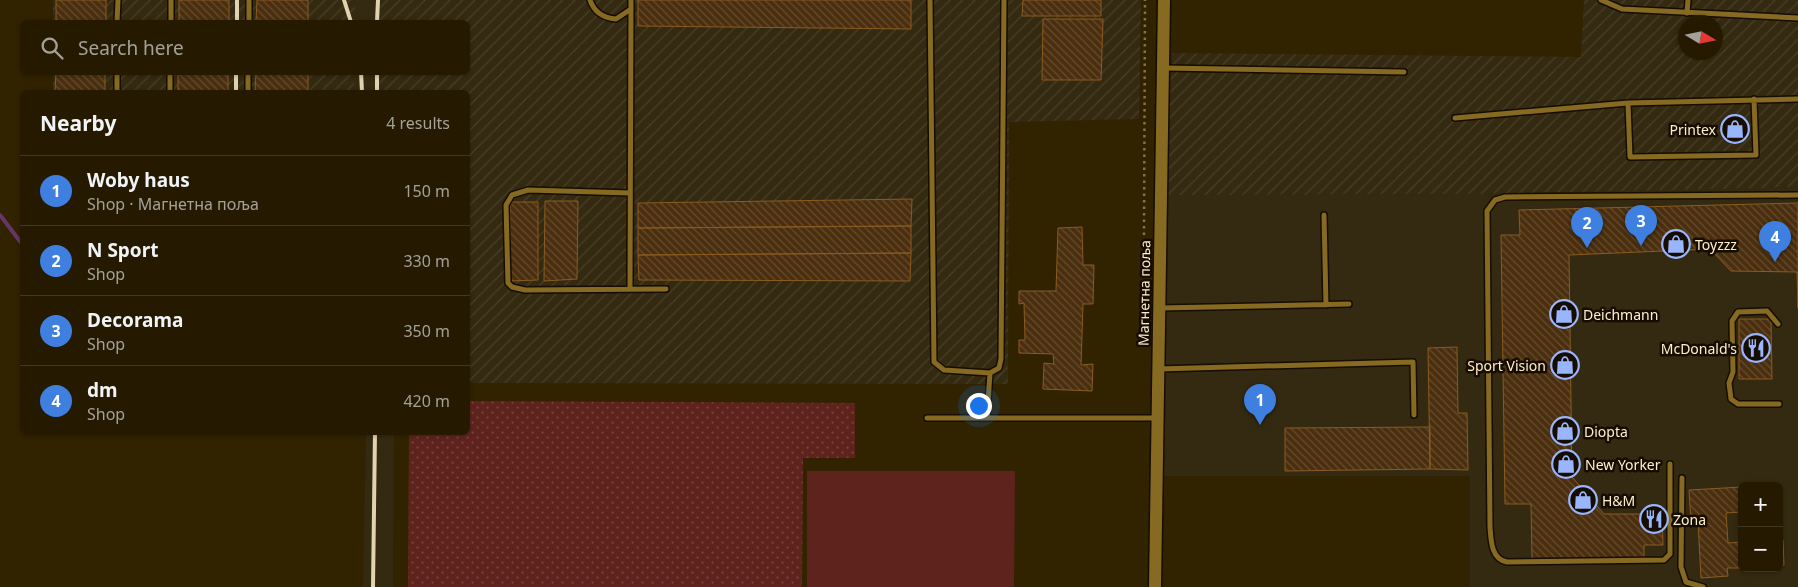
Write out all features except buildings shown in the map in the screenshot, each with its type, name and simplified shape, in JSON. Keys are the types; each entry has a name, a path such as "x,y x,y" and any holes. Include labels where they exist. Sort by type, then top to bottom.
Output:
{"street":[{"name":"Магнетна поља","path":"1156,587 1164,0"}],"lane":[{"path":"118,0 118,20"},
{"path":"171,20 172,0"},
{"path":"249,0 249,20"},
{"path":"590,0 595,9 611,18 616,19 631,9"},
{"path":"630,289 631,0"},
{"path":"930,0 934,362 944,370 990,373 998,368 1001,359 1004,0"},
{"path":"1601,0 1622,9 1798,18"},
{"path":"1687,13 1688,0"},
{"path":"1163,68 1404,72"},
{"path":"117,75 117,90"},
{"path":"170,75 170,90"},
{"path":"248,75 248,90"},
{"path":"1455,118 1628,103 1798,98"},
{"path":"1628,103 1630,158 1756,155 1754,99"},
{"path":"630,193 528,190 512,195 506,205 507,279 509,285 524,290 666,289"},
{"path":"1670,464 1670,554 1664,560 1508,562 1498,557 1492,543 1490,527 1486,210 1495,200 1505,198 1798,195"},
{"path":"1324,215 1326,305"},
{"path":"1159,308 1349,304"},
{"path":"1778,324 1767,311 1738,312 1732,321 1733,372 1729,383 1731,399 1738,404 1779,404"},
{"path":"1158,368 1413,362 1414,415"},
{"path":"987,418 990,373"},
{"path":"926,418 1158,418"},
{"path":"1682,478 1681,567 1686,582 1703,587"}],"path":[{"path":"1144,235 1146,0"}],"shaded area":[{"path":"53,0 355,0 355,20 53,20"},
{"path":"355,0 392,0 392,20 355,20"},
{"path":"380,0 1141,0 1139,119 1009,122 1008,384 470,383 470,90 379,90 379,75 470,75 470,20 380,20"},
{"path":"1584,0 1798,0 1798,187 1475,194 1166,195 1172,53 1581,57"},
{"path":"53,75 354,75 354,90 53,90"},
{"path":"354,75 392,75 392,90 354,90"},
{"path":"1798,187 1798,587 1470,587 1470,476 1164,476 1166,195 1475,194"},
{"path":"470,401 855,403 855,458 803,458 802,587 408,587 409,435 470,435"},
{"path":"366,435 394,435 393,587 363,587"},
{"path":"807,471 1015,471 1014,587 807,587"}],"waterway":[{"path":"0,215 20,241"}],"railway":[{"path":"237,0 237,20"},
{"path":"344,0 350,20"},
{"path":"377,20 378,0"},
{"path":"236,75 236,90"},
{"path":"361,75 362,90"},
{"path":"377,75 377,90"},
{"path":"373,587 375,435"}],"place":[{"name":"Printex","path":"1735,129"},
{"name":"Toyzzz","path":"1676,244"},
{"name":"Decorama","path":"1641,246"},
{"name":"N Sport","path":"1587,248"},
{"name":"dm","path":"1775,262"},
{"name":"Deichmann","path":"1564,314"},
{"name":"McDonald's","path":"1756,348"},
{"name":"Sport Vision","path":"1565,365"},
{"name":"Woby haus","path":"1260,425"},
{"name":"Diopta","path":"1565,431"},
{"name":"New Yorker","path":"1566,464"},
{"name":"H&M","path":"1583,500"},
{"name":"Zona","path":"1654,519"}]}
